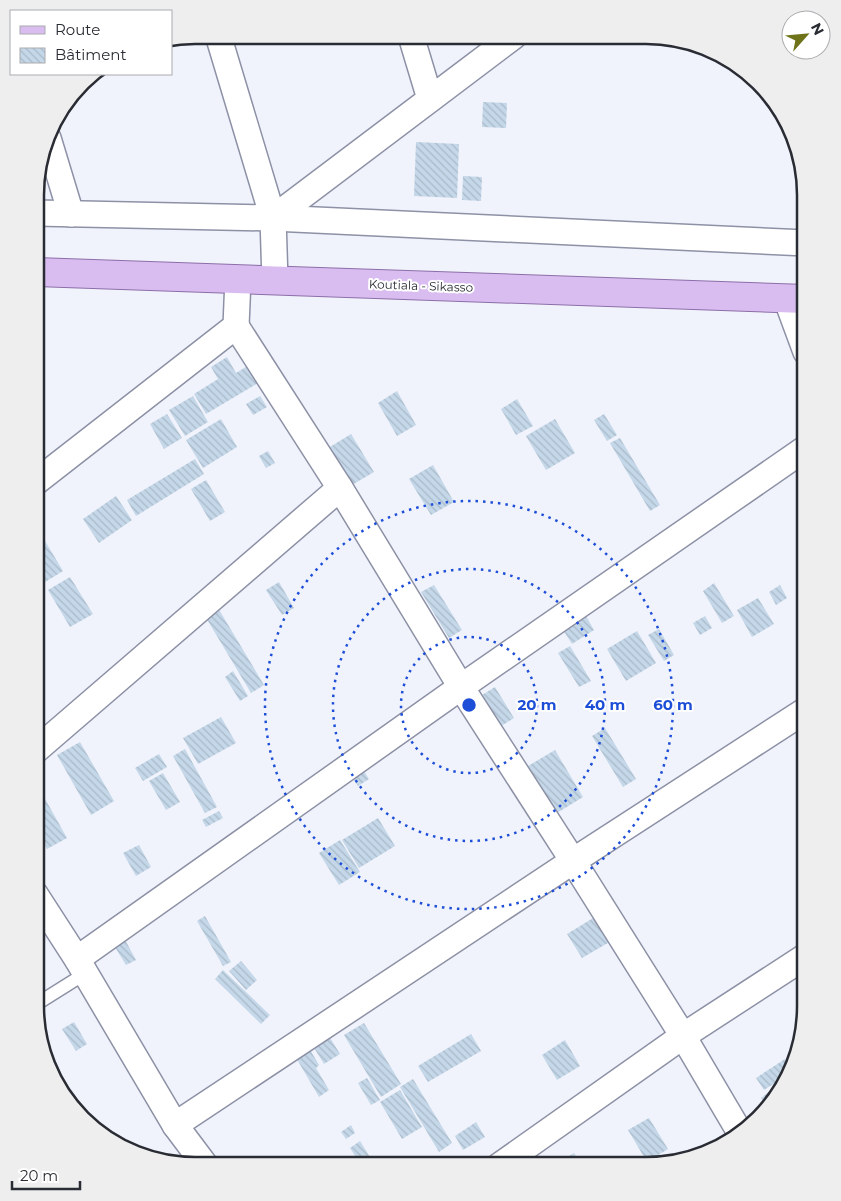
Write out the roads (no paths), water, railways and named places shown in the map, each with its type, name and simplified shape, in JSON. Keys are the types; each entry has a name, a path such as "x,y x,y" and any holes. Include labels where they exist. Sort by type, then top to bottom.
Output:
{"main road":[{"name":"Koutiala - Sikasso","path":"44,272 796,298"}],"street":[{"path":"221,44 274,218 275,281"},
{"path":"413,44 430,99"},
{"path":"274,218 503,44"},
{"path":"51,148 71,214"},
{"path":"44,213 274,218 797,243"},
{"path":"238,279 236,326 340,488 461,687 574,861 683,1036 736,1128"},
{"path":"44,476 236,326"},
{"path":"82,966 461,687 797,454"},
{"path":"44,744 340,488"},
{"path":"175,1125 797,716"},
{"path":"44,908 82,966 175,1125 199,1157"},
{"path":"512,1157 683,1036 797,962"}],"lane":[{"path":"44,998 82,966"}]}
